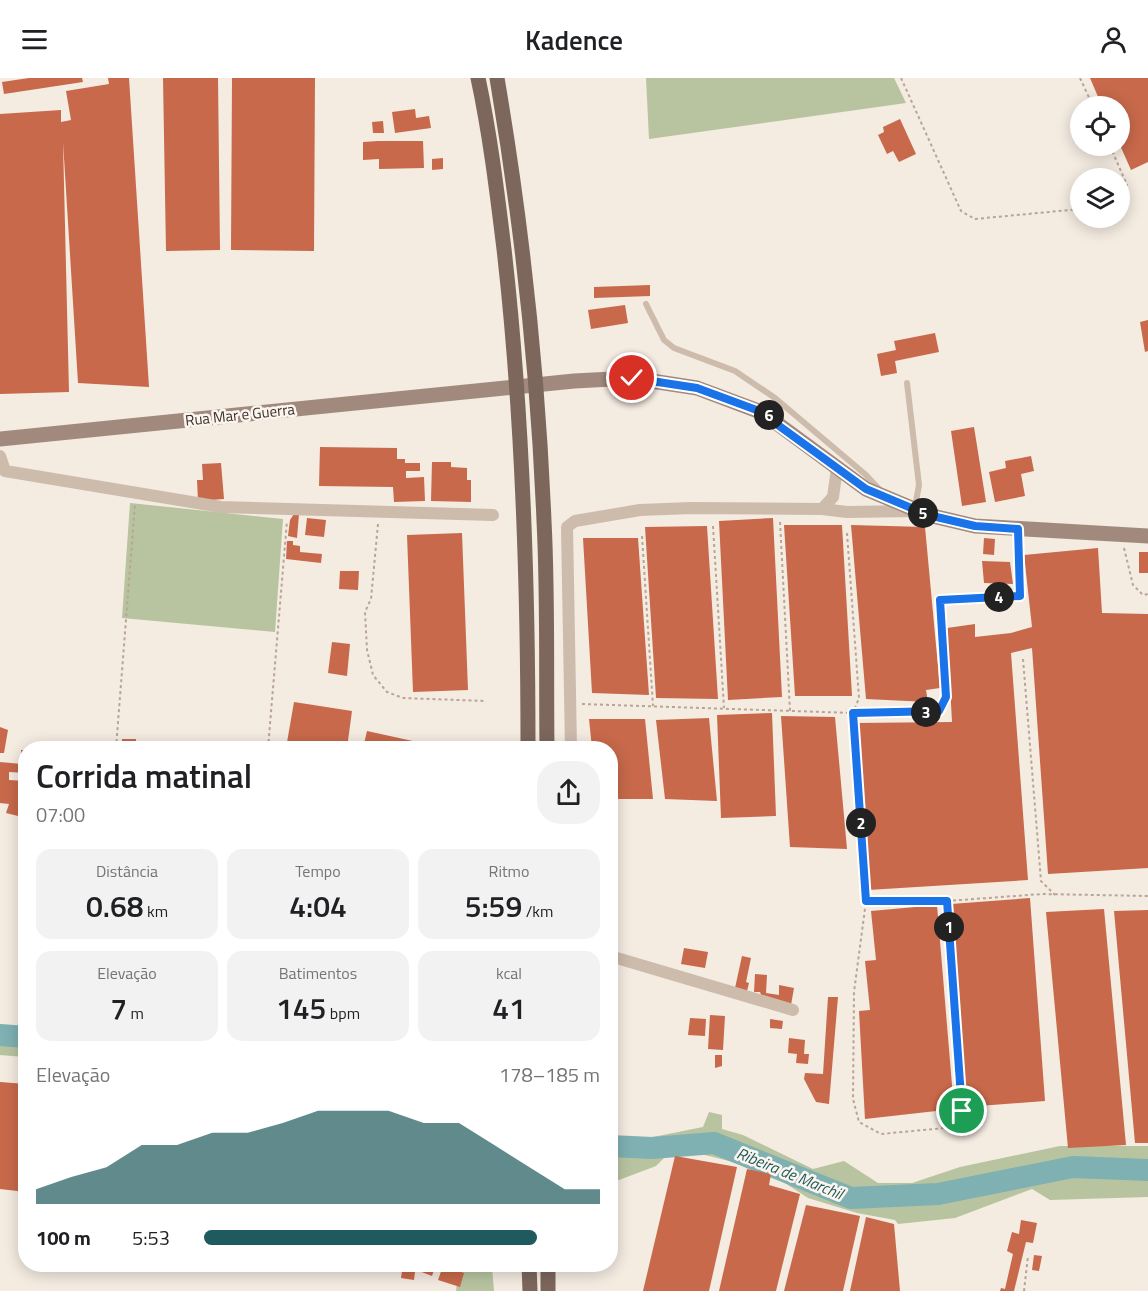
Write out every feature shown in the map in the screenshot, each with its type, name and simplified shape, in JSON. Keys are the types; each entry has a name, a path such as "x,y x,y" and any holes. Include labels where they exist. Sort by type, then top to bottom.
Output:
{"main road":[{"path":"478,78 499,208 516,366 525,537 528,741"},
{"path":"497,78 525,257 538,415 545,532 547,741"},
{"path":"529,1272 530,1291"},
{"path":"548,1272 548,1291"}],"street":[{"name":"Rua Mar e Guerra","path":"0,439 480,390 632,378 697,388 770,415 771,420 866,489 917,510 975,526 1148,536"},
{"path":"0,456 5,471 221,507 493,515"},
{"path":"822,509 833,497 837,468"},
{"path":"571,741 567,527 575,521 640,510 691,508 822,509 847,512 917,510"},
{"path":"618,958 793,1010"}],"lane":[{"path":"646,304 664,340 674,348 735,371 775,398 866,475 889,499"},
{"path":"907,383 919,485 917,510"}],"path":[{"path":"901,78 961,211 975,219 1070,210"},
{"path":"1080,78 1088,96"},
{"path":"117,741 136,493"},
{"path":"269,741 288,509"},
{"path":"379,512 372,599 365,612 367,650 373,675 387,692 403,698 486,700"},
{"path":"780,521 790,711"},
{"path":"712,526 724,708"},
{"path":"570,704 853,713 939,711 946,697 940,600 1020,596 1018,529"},
{"path":"847,533 859,698 853,713 866,901 854,992 852,1099 859,1122 881,1134 966,1126 962,1111 947,901"},
{"path":"1122,535 1133,585 1143,595 1148,594"},
{"path":"642,536 653,706"},
{"path":"1023,658 1041,881 1055,895"},
{"path":"866,901 947,901 1055,895 1148,896"},
{"path":"1024,1291 1028,1256"}],"green space":[{"path":"646,78 894,78 906,103 649,139"},
{"path":"130,503 283,519 275,632 122,618"},
{"path":"0,1028 18,1030 18,1056 0,1055"},
{"path":"709,1112 722,1115 722,1129 743,1135 813,1169 844,1161 878,1183 912,1183 960,1167 1060,1146 1148,1146 1148,1197 1050,1200 1032,1189 955,1218 898,1224 895,1220 857,1213 808,1198 765,1170 693,1152 670,1152 656,1166 618,1180 618,1140 633,1141 703,1127"},
{"path":"458,1272 492,1272 494,1291 456,1291"}],"building":[{"path":"29,78 82,78 83,82 4,94 2,82"},
{"path":"108,78 129,78 149,387 78,383 63,142 69,392 0,394 0,114 61,110 61,122 71,120 66,91 109,84"},
{"path":"163,78 218,78 220,250 166,251"},
{"path":"232,78 315,78 314,251 231,250"},
{"path":"1090,78 1148,78 1148,162 1131,170 1125,156 1130,156 1130,96 1098,96"},
{"path":"415,109 416,118 429,116 431,128 395,133 392,112"},
{"path":"900,119 916,154 899,162 893,151 887,154 878,135 884,132 883,127"},
{"path":"383,121 384,133 373,133 372,122"},
{"path":"423,141 424,168 379,169 379,159 363,160 363,142"},
{"path":"443,158 443,169 432,170 432,159"},
{"path":"650,285 650,296 594,298 594,287"},
{"path":"625,305 628,323 591,329 588,310"},
{"path":"1148,320 1148,351 1145,352 1140,322"},
{"path":"935,333 939,352 895,361 897,373 881,376 877,354 896,350 894,341"},
{"path":"974,427 986,502 962,506 951,431"},
{"path":"320,447 397,448 397,459 405,459 405,463 420,463 420,471 406,471 406,478 424,477 425,501 394,502 393,487 319,486"},
{"path":"1031,456 1034,471 1021,474 1025,496 995,502 989,472 1006,468 1005,461"},
{"path":"432,462 451,462 451,467 467,468 467,480 471,480 471,502 431,501"},
{"path":"221,463 224,499 198,501 197,480 203,480 202,464"},
{"path":"294,514 299,514 297,538 288,536 290,520"},
{"path":"307,518 326,520 324,537 305,535"},
{"path":"773,518 782,697 728,700 719,521"},
{"path":"784,525 842,525 852,696 795,696"},
{"path":"851,525 925,527 940,688 926,690 928,702 866,699"},
{"path":"707,526 718,699 656,698 645,527"},
{"path":"462,533 468,690 413,692 407,535"},
{"path":"583,538 638,538 649,695 592,693"},
{"path":"984,538 995,539 994,555 983,554"},
{"path":"287,541 293,541 293,545 300,546 300,552 322,554 321,563 286,559"},
{"path":"1098,548 1102,613 1148,614 1148,868 1048,874 1032,648 1011,653 1028,880 868,890 856,723 952,722 947,628 975,624 975,637 1011,633 1032,627 1024,555"},
{"path":"1139,552 1148,552 1148,573 1139,573"},
{"path":"982,561 1010,562 1013,584 984,583"},
{"path":"340,571 359,571 358,590 339,589"},
{"path":"332,642 350,644 347,676 328,673"},
{"path":"294,702 352,711 348,741 287,741"},
{"path":"772,713 776,816 721,818 717,715"},
{"path":"781,716 835,717 847,849 790,847"},
{"path":"709,718 717,801 665,799 656,720"},
{"path":"589,719 645,719 653,799 618,799 618,741 591,741"},
{"path":"0,727 8,730 4,753 0,753"},
{"path":"367,731 413,741 365,741"},
{"path":"122,739 136,739 136,741 122,741"},
{"path":"0,762 18,764 18,773 9,772 9,780 18,781 18,816 6,813 9,804 0,803"},
{"path":"1030,898 1045,1101 966,1107 951,904"},
{"path":"937,905 954,1109 865,1119 859,1011 870,1010 865,961 876,960 871,911"},
{"path":"1104,909 1126,1145 1068,1148 1046,912"},
{"path":"1148,910 1148,1143 1135,1143 1114,911"},
{"path":"684,948 708,952 705,968 681,964"},
{"path":"742,956 751,958 746,982 749,983 747,991 735,988"},
{"path":"755,974 767,975 766,993 779,995 779,985 794,988 791,1005 762,997 760,992 754,992"},
{"path":"828,997 838,997 829,1104 816,1102 804,1079 805,1073 823,1074"},
{"path":"710,1015 725,1016 723,1050 708,1049"},
{"path":"690,1018 706,1019 705,1036 688,1035"},
{"path":"770,1019 783,1021 782,1029 770,1028"},
{"path":"789,1038 805,1040 804,1054 809,1054 808,1064 796,1063 797,1054 788,1053"},
{"path":"715,1055 722,1055 722,1066 715,1068"},
{"path":"0,1082 18,1083 18,1191 0,1189"},
{"path":"675,1156 737,1167 709,1291 643,1291"},
{"path":"747,1169 771,1174 769,1185 800,1194 776,1291 719,1291"},
{"path":"806,1205 860,1216 843,1291 784,1291"},
{"path":"866,1217 894,1224 900,1291 850,1291"},
{"path":"1021,1220 1037,1223 1033,1243 1026,1242 1014,1291 1000,1291 1001,1288 1005,1289 1013,1254 1007,1251 1012,1232 1019,1234"},
{"path":"1034,1255 1042,1256 1039,1271 1032,1270"},
{"path":"402,1272 415,1272 414,1280 401,1278"},
{"path":"422,1272 433,1272 432,1276"},
{"path":"441,1272 464,1273 460,1287 438,1280"}],"waterway":[{"name":"Ribeira de Marchil","path":"0,1035 18,1036"},
{"name":"Ribeira de Marchil","path":"618,1146 652,1148 714,1143 851,1198 938,1194 1073,1167 1148,1170"}],"route":[{"path":"632,378 697,388 770,415 771,420 866,489 928,515 975,526 1018,529 1020,596 940,600 946,697 939,711 853,713 866,901 947,901 962,1111"}]}
